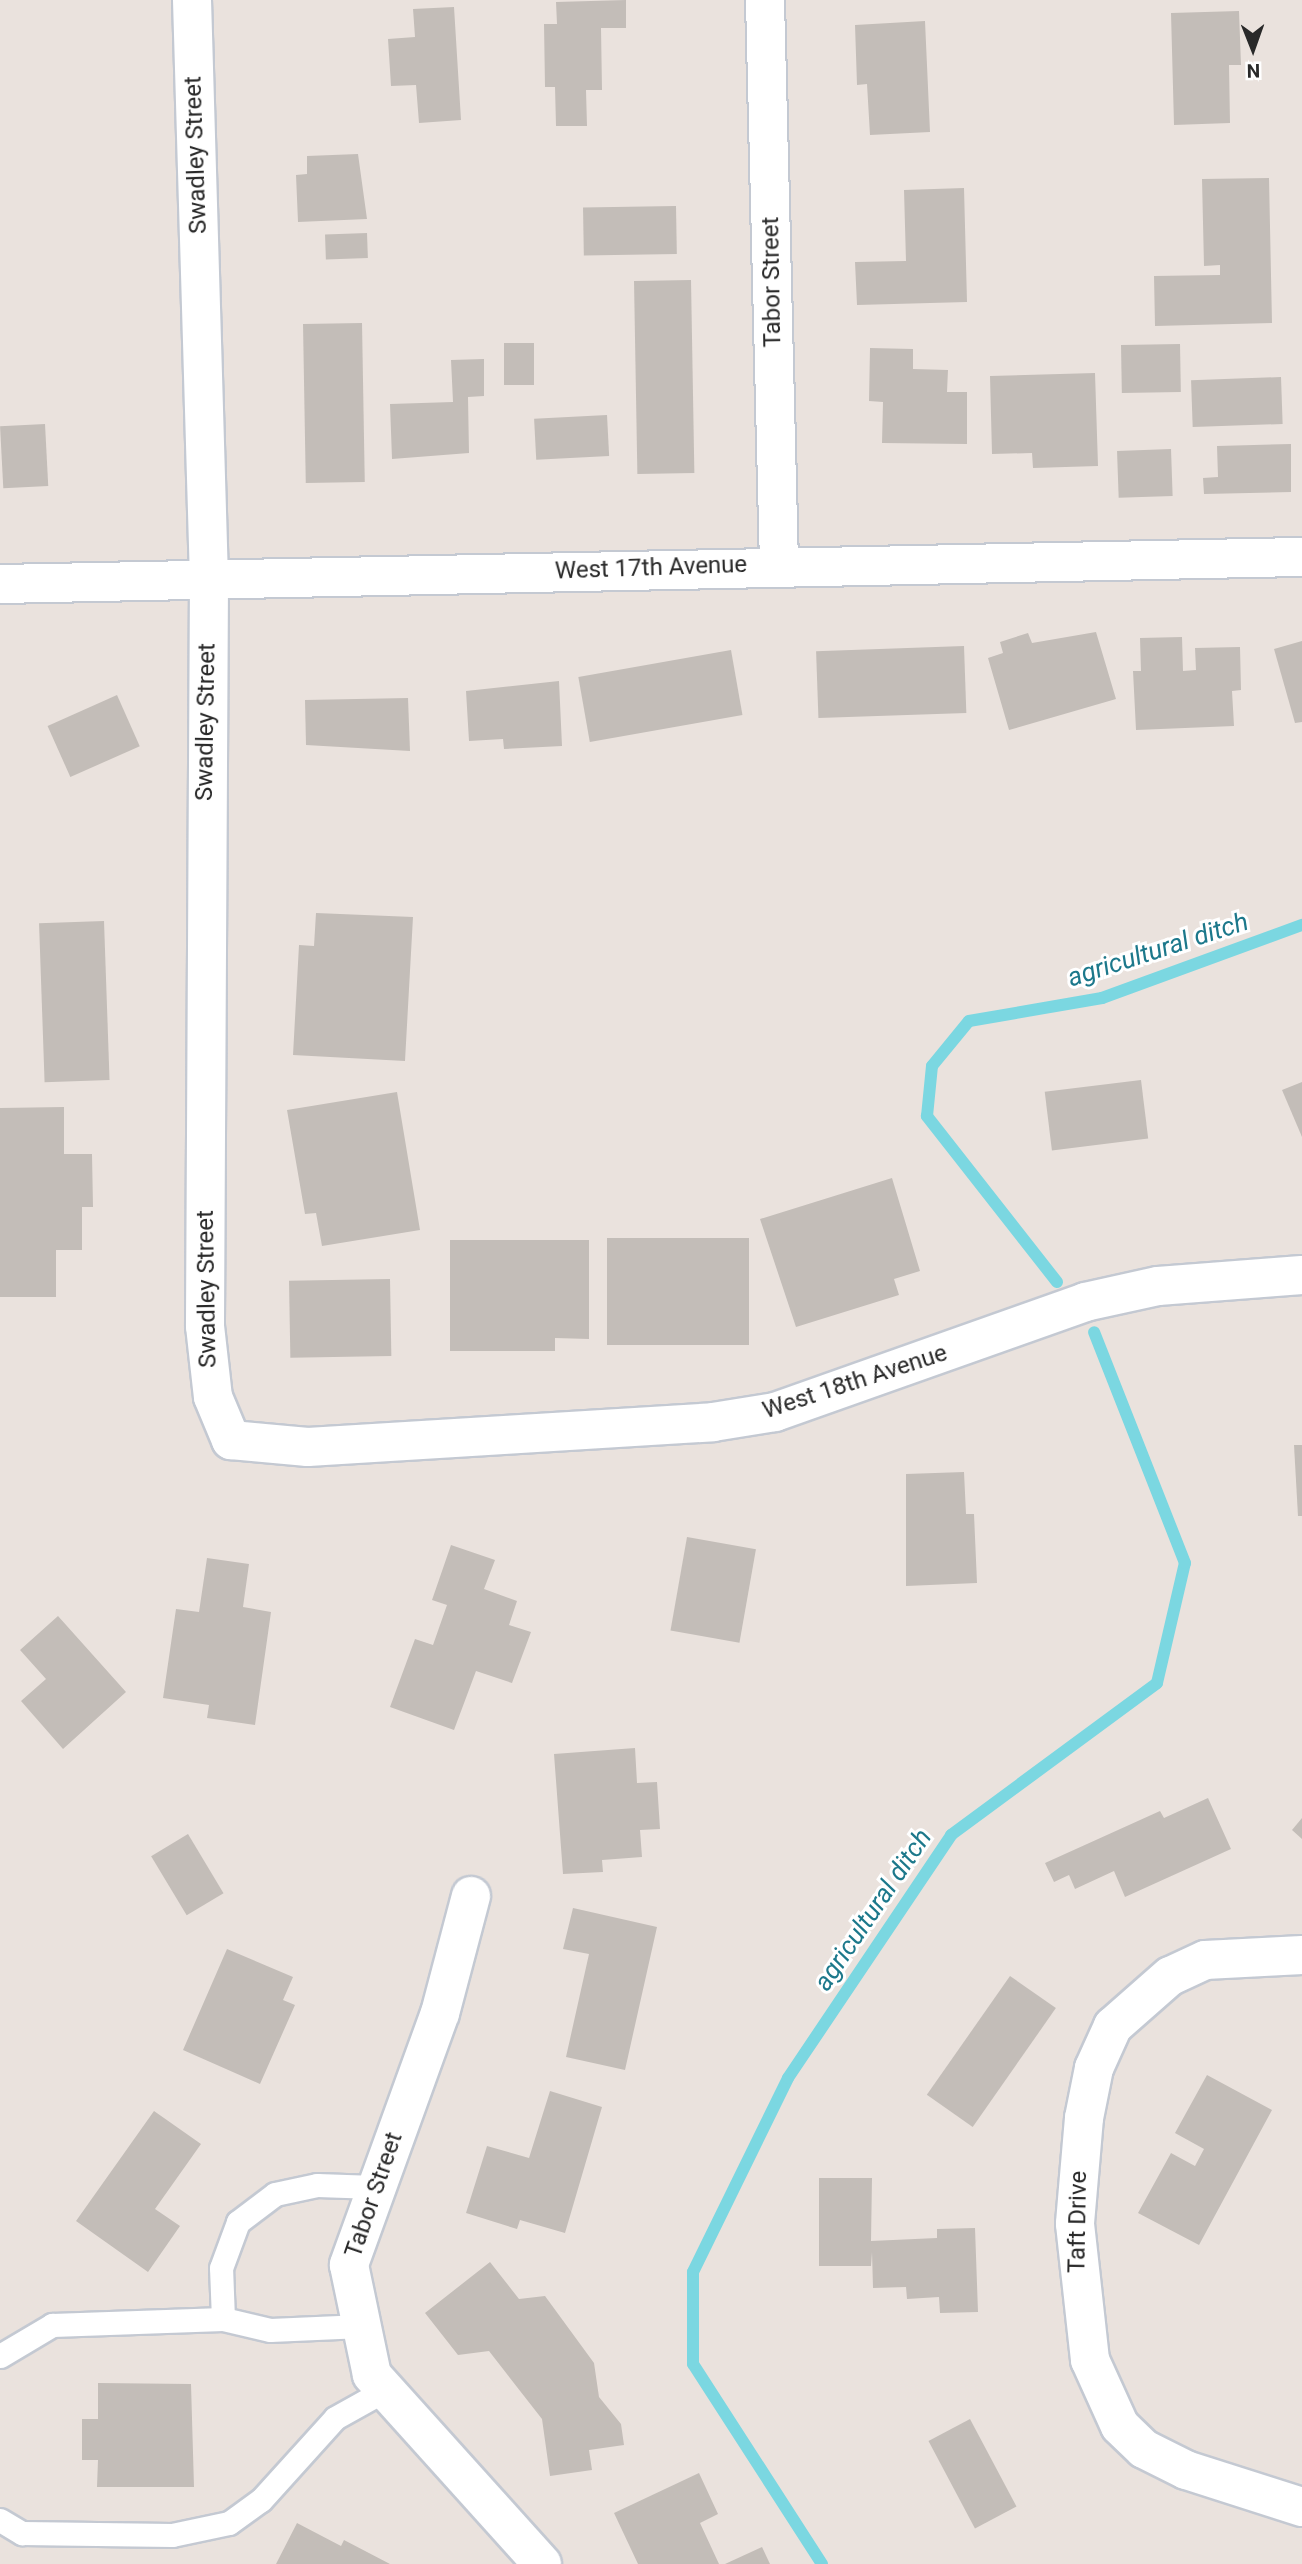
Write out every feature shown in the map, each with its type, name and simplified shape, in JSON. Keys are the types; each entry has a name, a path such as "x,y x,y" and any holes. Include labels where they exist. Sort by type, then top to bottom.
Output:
{"street":[{"name":"Swadley Street","path":"192,0 209,580 205,1326 213,1397 230,1440"},
{"name":"Tabor Street","path":"765,0 779,564"},
{"name":"West 17th Avenue","path":"0,584 779,564 1302,557"},
{"name":"West 18th Avenue","path":"230,1440 308,1447 713,1422 775,1412 1086,1302 1158,1286 1302,1275"},
{"name":"Tabor Street","path":"471,1896 440,2013 349,2265 373,2375 542,2564"},
{"name":"Taft Drive","path":"1302,1955 1205,1960 1140,1997 1113,2026 1094,2068 1084,2118 1075,2212 1077,2278 1090,2360 1120,2426 1144,2449 1186,2470 1302,2507"}],"lane":[{"path":"223,2319 221,2268 238,2222 275,2194 317,2185 375,2187"},
{"path":"0,2356 52,2325 223,2319 270,2330 362,2326"},
{"path":"0,2520 22,2533 172,2535 229,2524 261,2500 335,2418 385,2390"}],"building":[{"path":"626,0 626,28 601,28 602,90 586,90 587,126 556,126 555,87 545,87 544,24 557,24 556,2"},
{"path":"454,7 461,120 419,123 416,85 391,86 388,39 415,37 413,9"},
{"path":"1239,11 1241,65 1229,65 1230,123 1174,125 1171,13"},
{"path":"925,21 930,132 870,135 867,84 857,85 855,25"},
{"path":"358,154 367,219 298,222 296,175 307,174 307,156"},
{"path":"1269,178 1272,323 1155,326 1154,276 1220,275 1220,265 1204,266 1202,179"},
{"path":"964,188 967,302 857,305 855,262 906,261 904,190"},
{"path":"676,206 677,254 584,256 583,208"},
{"path":"367,233 368,258 326,259 325,234"},
{"path":"691,280 694,473 637,474 634,281"},
{"path":"362,323 365,482 306,483 303,324"},
{"path":"504,343 534,343 534,385 504,385"},
{"path":"1180,344 1181,392 1122,393 1121,345"},
{"path":"870,348 913,349 913,369 948,370 947,392 967,392 967,444 882,443 883,402 869,401"},
{"path":"484,359 484,396 468,397 469,453 392,459 390,404 453,402 451,360"},
{"path":"1095,373 1098,466 1033,468 1032,453 992,454 990,376"},
{"path":"1281,377 1283,424 1193,427 1191,380"},
{"path":"607,415 609,456 536,460 534,419"},
{"path":"45,424 48,486 3,488 0,426"},
{"path":"1291,444 1291,492 1204,494 1203,478 1218,477 1217,446"},
{"path":"1171,449 1173,496 1119,498 1117,451"},
{"path":"1096,632 1116,699 1009,730 988,658 1003,653 1000,642 1028,633 1032,643"},
{"path":"1182,637 1183,671 1196,670 1195,648 1240,647 1241,690 1232,691 1234,726 1136,730 1133,671 1141,671 1140,638"},
{"path":"1302,641 1302,722 1295,723 1274,649"},
{"path":"964,646 966,713 818,718 816,651"},
{"path":"731,650 742,715 590,742 578,677"},
{"path":"559,681 562,746 504,749 503,739 469,741 466,691"},
{"path":"117,695 140,746 70,777 48,726"},
{"path":"408,698 410,751 306,745 305,700"},
{"path":"316,913 413,917 405,1061 293,1055 299,945 314,946"},
{"path":"104,921 110,1080 45,1082 39,923"},
{"path":"1141,1080 1148,1139 1052,1150 1045,1092"},
{"path":"1302,1082 1302,1137 1282,1090"},
{"path":"397,1092 420,1230 322,1246 316,1213 305,1214 287,1110"},
{"path":"64,1107 64,1154 92,1154 93,1207 82,1207 82,1250 56,1250 56,1297 0,1297 0,1108"},
{"path":"892,1178 920,1271 894,1279 899,1295 796,1327 760,1219"},
{"path":"607,1238 749,1238 749,1345 607,1345"},
{"path":"450,1240 589,1240 589,1339 555,1338 555,1351 450,1351"},
{"path":"390,1279 391,1356 290,1358 289,1281"},
{"path":"1294,1445 1302,1445 1302,1516 1298,1516"},
{"path":"964,1472 966,1514 974,1514 977,1583 906,1586 906,1474"},
{"path":"687,1537 756,1549 739,1643 671,1631"},
{"path":"451,1545 495,1560 484,1589 517,1601 509,1625 531,1632 512,1683 476,1671 454,1730 390,1707 415,1639 433,1645 447,1605 432,1600"},
{"path":"207,1558 249,1564 243,1607 271,1612 255,1725 207,1718 209,1705 163,1698 176,1609 199,1612"},
{"path":"58,1616 126,1692 63,1749 21,1701 46,1679 20,1650"},
{"path":"635,1748 637,1783 657,1782 660,1829 640,1830 642,1857 602,1860 603,1872 563,1874 554,1754"},
{"path":"1208,1798 1231,1849 1125,1897 1114,1871 1075,1889 1069,1875 1054,1882 1045,1863 1160,1811 1164,1818"},
{"path":"1302,1818 1302,1839 1292,1830"},
{"path":"188,1834 224,1893 187,1915 151,1856"},
{"path":"573,1908 657,1927 625,2070 566,2057 589,1954 563,1949"},
{"path":"227,1949 293,1977 283,2000 295,2005 260,2084 183,2050"},
{"path":"1010,1976 1056,2008 973,2127 927,2095"},
{"path":"1207,2075 1272,2110 1199,2245 1138,2213 1171,2153 1195,2166 1204,2149 1175,2133"},
{"path":"550,2091 602,2107 565,2233 520,2220 517,2229 466,2213 487,2146 529,2158"},
{"path":"154,2111 201,2144 155,2209 180,2226 148,2272 76,2221"},
{"path":"819,2178 872,2178 871,2241 937,2238 937,2229 975,2228 978,2312 940,2313 939,2297 907,2299 906,2287 873,2288 872,2252 871,2266 819,2266"},
{"path":"490,2262 519,2299 545,2296 594,2363 599,2397 621,2424 624,2445 589,2450 592,2470 550,2476 542,2419 489,2351 458,2355 425,2313"},
{"path":"98,2383 191,2384 194,2487 97,2487 98,2460 82,2460 82,2419 98,2419"},
{"path":"970,2419 1016,2506 975,2528 929,2441"},
{"path":"699,2473 718,2514 700,2523 719,2564 638,2564 614,2513"},
{"path":"297,2523 341,2546 344,2540 390,2564 276,2564"},
{"path":"762,2547 770,2564 725,2564"}],"waterway":[{"name":"agricultural ditch","path":"1057,1282 927,1116 932,1066 969,1021 1102,998 1302,925"},
{"name":"agricultural ditch","path":"822,2564 693,2364 693,2272 788,2078 951,1835 1157,1683 1185,1563 1094,1332"}]}
